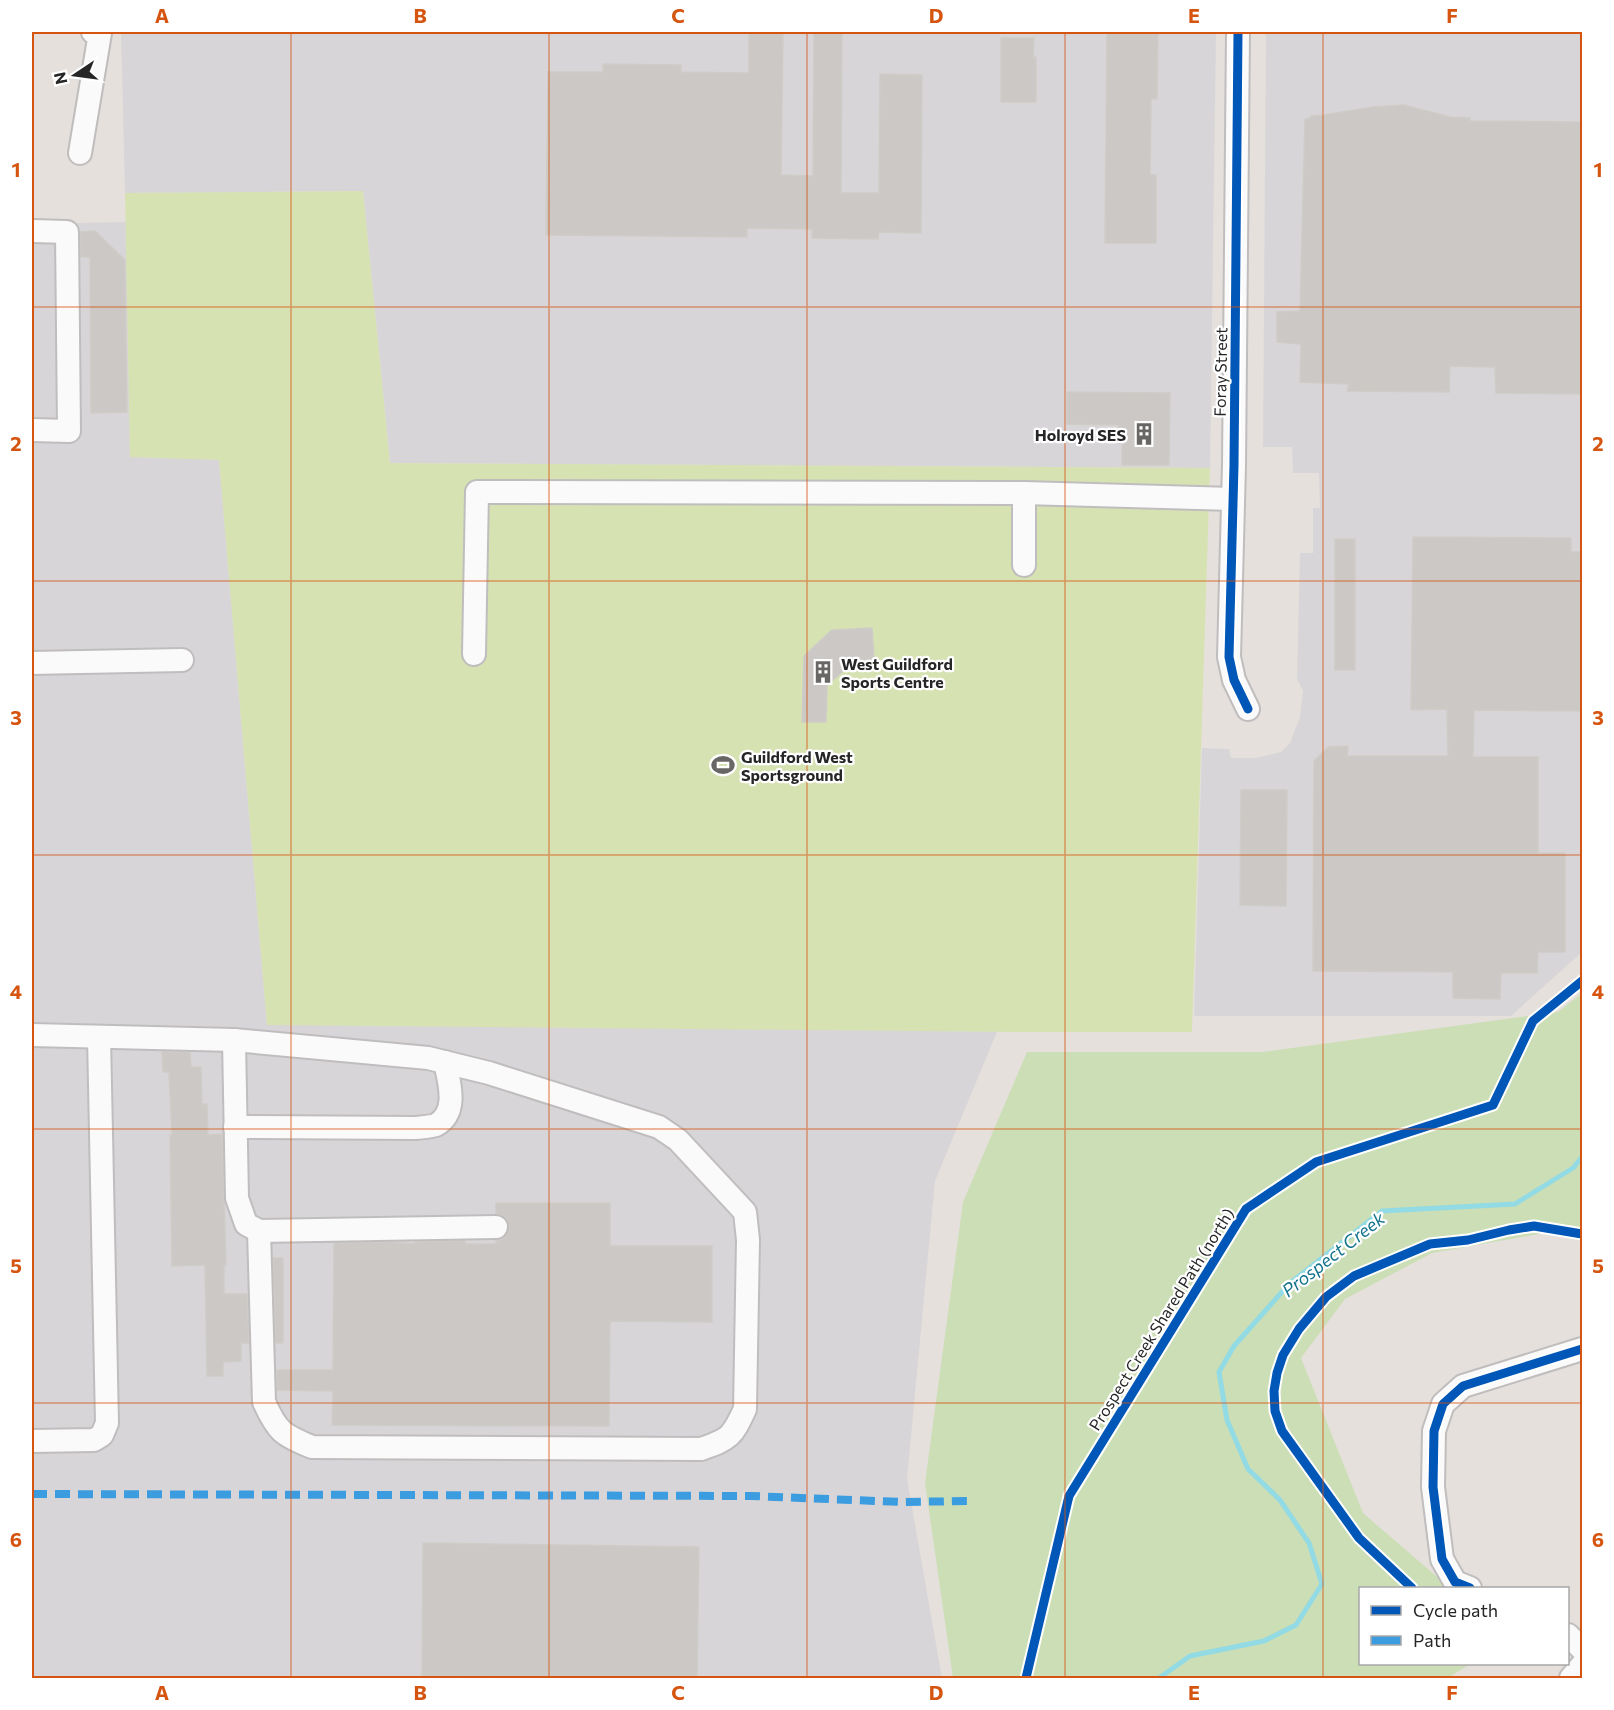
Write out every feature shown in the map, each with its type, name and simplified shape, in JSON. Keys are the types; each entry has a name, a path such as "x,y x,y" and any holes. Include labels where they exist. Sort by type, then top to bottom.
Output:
{"street":[{"path":"80,153 98,32"},
{"name":"Foray Street","path":"1238,32 1229,657 1234,681 1248,709"},
{"path":"32,231 68,232 69,431 32,430"},
{"path":"474,654 477,492 1023,493 1233,499"},
{"path":"1023,493 1024,566"},
{"path":"32,663 182,660"},
{"path":"32,1035 234,1040 428,1058 489,1073 659,1127 678,1140 745,1212 748,1240 745,1409 735,1430 722,1442 701,1449 312,1447 290,1438 273,1424 264,1402 259,1231"},
{"path":"32,1441 94,1440 102,1435 107,1423 99,1037"},
{"path":"234,1040 237,1198 246,1224 259,1231 496,1227"},
{"path":"235,1127 416,1128 436,1124 448,1112 452,1091 445,1062"},
{"path":"1468,1587 1455,1582 1442,1559 1433,1487 1434,1431 1443,1404 1463,1386 1582,1349"},
{"path":"1569,1636 1582,1649"},
{"path":"1571,1678 1582,1665"}],"shaded area":[{"path":"121,32 1216,32 1210,468 390,463 363,191 125,193"},
{"path":"1266,32 1582,32 1582,952 1511,1016 1194,1016 1202,748 1229,749 1231,758 1256,758 1281,752 1290,743 1300,717 1303,691 1297,679 1300,553 1313,553 1313,508 1320,508 1319,473 1293,473 1292,447 1263,447"},
{"path":"127,222 130,457 219,459 267,1025 1004,1015 935,1181 907,1479 942,1678 32,1678 32,224"}],"green space":[{"name":"Guildford West Sportsground","path":"363,191 390,463 1210,468 1192,1032 267,1025 219,460 130,457 125,193"},
{"path":"1582,993 1582,1238 1545,1233 1432,1253 1345,1299 1301,1358 1363,1513 1449,1587 1359,1587 1359,1665 1468,1665 1448,1678 953,1678 925,1483 963,1202 1027,1052 1262,1052 1558,1012"}],"building":[{"path":"749,32 783,32 781,175 813,176 814,32 842,32 841,193 879,193 880,74 922,75 921,233 879,232 878,239 812,238 812,229 747,228 747,237 546,235 548,72 603,72 603,64 681,65 681,72 749,73"},
{"path":"1107,32 1158,32 1157,99 1151,99 1150,175 1156,175 1156,243 1105,243"},
{"path":"1001,38 1034,38 1036,102 1001,102"},
{"path":"1404,105 1450,117 1470,118 1470,121 1582,122 1582,394 1496,393 1495,367 1450,366 1449,392 1347,391 1349,384 1300,382 1301,344 1277,342 1277,312 1300,311 1305,119 1311,116 1373,107"},
{"path":"95,231 125,260 127,412 91,413 90,257 81,257 80,232"},
{"name":"Holroyd SES","path":"1067,392 1170,393 1169,465 1122,465 1122,443 1118,443 1119,425 1067,424"},
{"path":"1413,537 1571,538 1571,552 1582,552 1582,711 1474,710 1473,757 1538,757 1538,853 1565,853 1565,952 1538,952 1537,973 1501,973 1500,999 1453,998 1453,972 1313,971 1314,761 1328,747 1348,746 1347,756 1448,756 1447,709 1411,710"},
{"path":"1335,539 1355,539 1355,670 1335,670"},
{"name":"West Guildford Sports Centre","path":"872,628 874,659 856,660 827,685 826,722 802,722 804,656 832,630"},
{"path":"1241,790 1287,790 1286,906 1240,905"},
{"path":"162,1052 190,1052 191,1067 201,1067 202,1104 207,1104 208,1135 222,1134 226,1265 224,1265 224,1294 247,1294 249,1343 241,1343 241,1361 223,1362 223,1376 207,1376 205,1265 172,1266 170,1135 172,1135 169,1072 163,1072"},
{"path":"496,1203 610,1203 610,1246 712,1246 712,1322 610,1321 609,1426 332,1425 333,1391 277,1390 277,1370 333,1370 334,1243 415,1244 415,1242 465,1241 465,1244 496,1244 496,1241 507,1234 509,1227 502,1215 496,1214"},
{"path":"273,1258 283,1258 283,1343 276,1343"},
{"path":"423,1543 699,1547 697,1678 422,1676"}],"waterway":[{"name":"Prospect Creek","path":"1159,1678 1190,1656 1264,1641 1296,1625 1322,1584 1309,1543 1280,1500 1248,1469 1227,1420 1219,1372 1234,1346 1289,1284 1382,1211 1515,1204 1573,1168 1582,1157"}],"marked path":[{"path":"32,1494 751,1496 903,1502 971,1501"}],"cycle path":[{"path":"1238,32 1234,465 1229,657 1234,680 1248,709"},
{"name":"Prospect Creek Shared Path (north)","path":"1026,1678 1069,1496 1246,1209 1316,1162 1493,1105 1533,1021 1582,981"},
{"path":"1411,1587 1359,1538 1282,1431 1275,1411 1274,1391 1283,1355 1299,1329 1326,1297 1354,1276 1430,1244 1468,1240 1534,1226 1582,1234"},
{"path":"1468,1587 1455,1582 1442,1559 1433,1487 1434,1431 1443,1404 1463,1386 1582,1349"}],"place":[{"name":"Holroyd SES","path":"1144,434"},
{"name":"West Guildford Sports Centre","path":"823,672"},
{"name":"Guildford West Sportsground","path":"723,765"}]}
